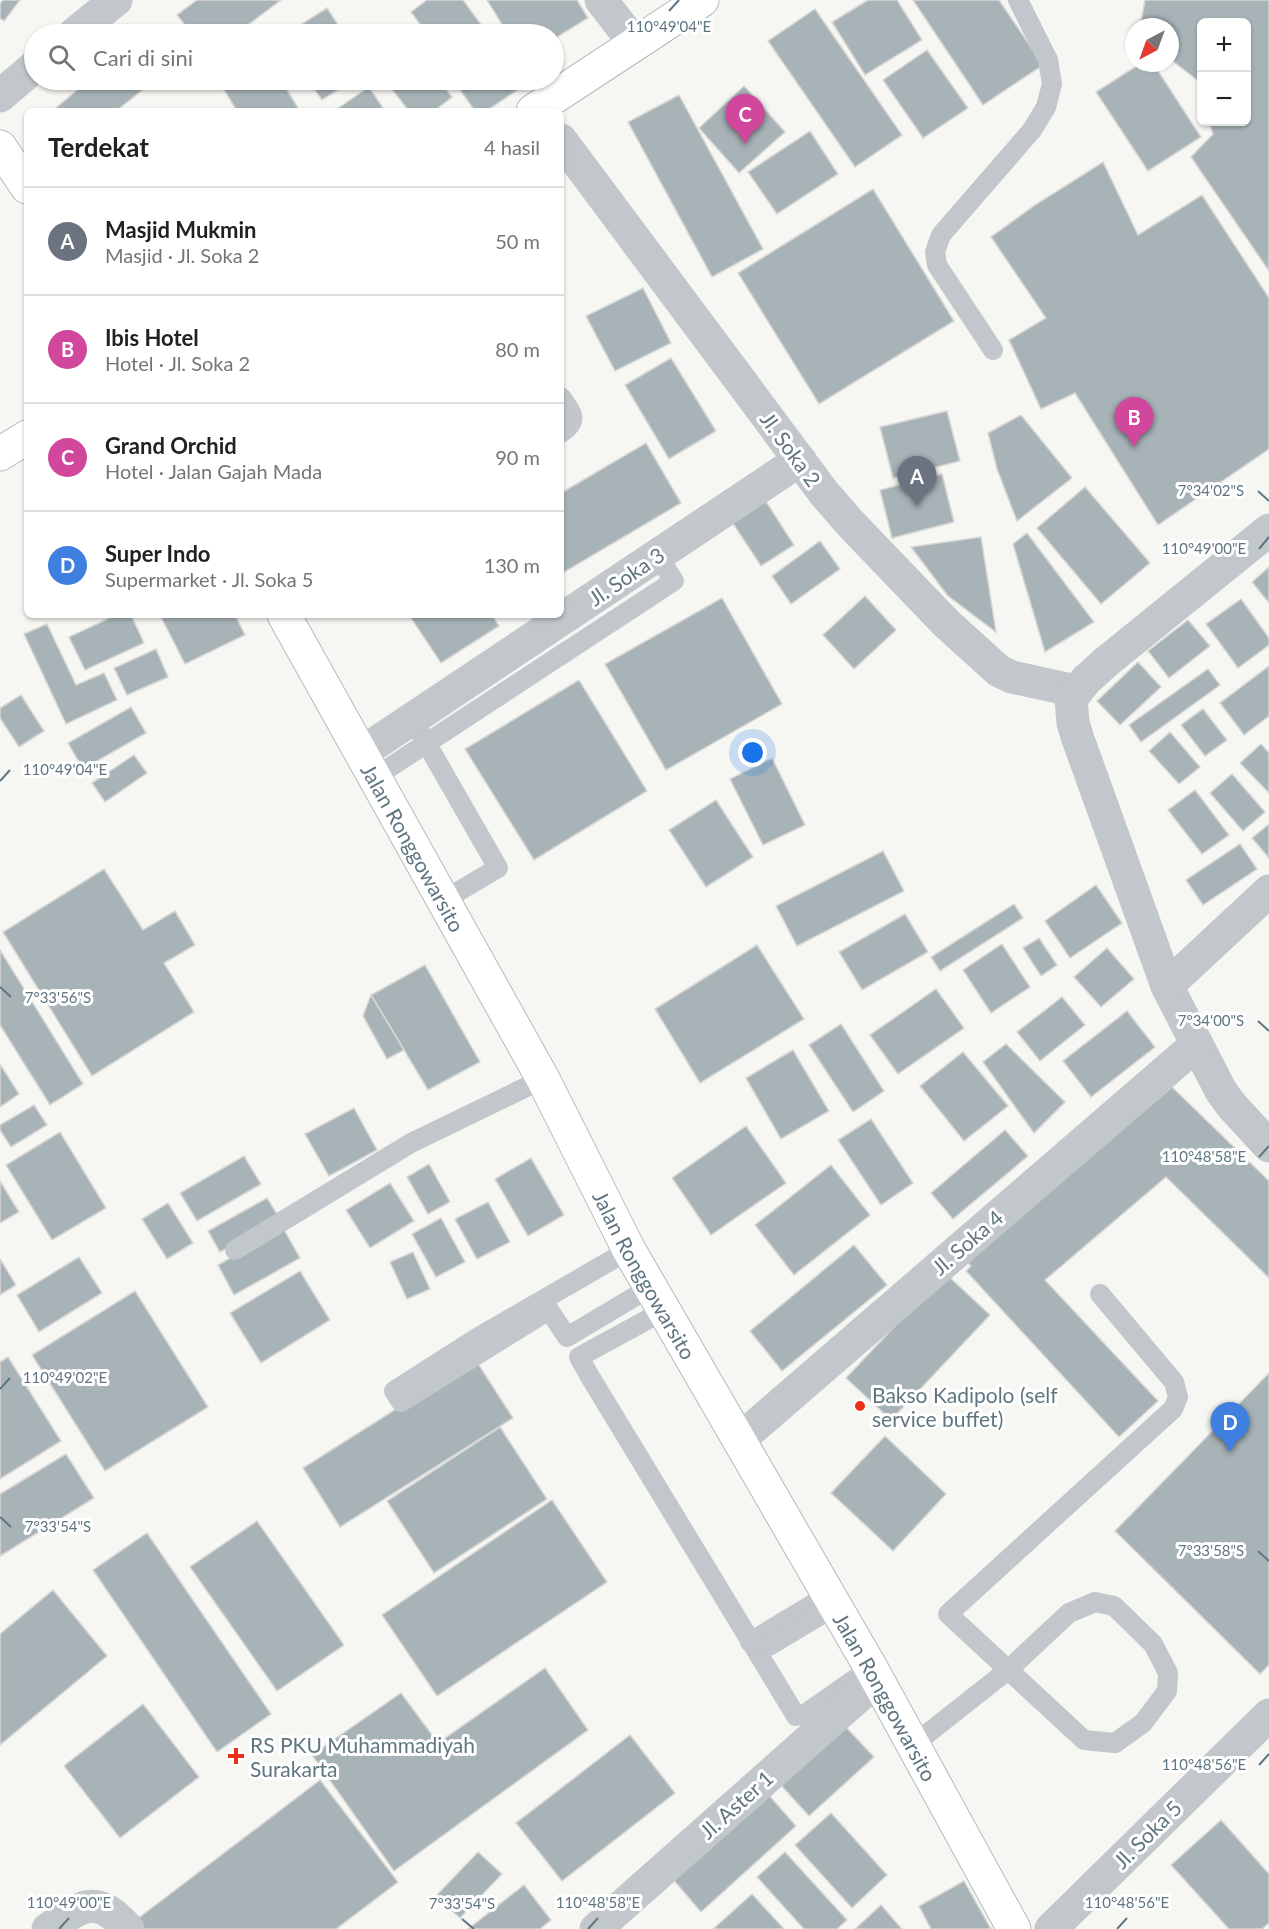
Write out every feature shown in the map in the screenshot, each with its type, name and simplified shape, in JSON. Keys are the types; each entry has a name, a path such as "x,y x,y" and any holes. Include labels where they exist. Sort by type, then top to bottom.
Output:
{"main road":[{"path":"539,108 702,0"},
{"path":"0,147 24,183"},
{"path":"0,454 24,439"},
{"name":"Jalan Ronggowarsito","path":"286,618 543,1079 629,1250 874,1674 1014,1929"}],"street":[{"path":"86,24 116,0"},
{"path":"601,0 635,44"},
{"path":"0,96 24,76"},
{"name":"Jl. Soka 2","path":"564,144 824,494 850,523 946,623 999,671 1012,677 1076,691"},
{"name":"Jl. Soka 3","path":"368,765 419,731 657,555 800,460"},
{"path":"1269,530 1106,662 1076,691 1071,699 1078,740 1167,986 1221,1091 1269,1146"},
{"path":"1167,986 1269,891"},
{"name":"Jl. Soka 4","path":"739,1440 1196,1045"},
{"name":"Jl. Aster 1","path":"596,1929 874,1674"},
{"name":"Jl. Soka 5","path":"1051,1929 1269,1715"},
{"path":"48,1929 90,1905 101,1906 128,1929"}],"lane":[{"path":"993,350 937,265 935,252 941,235 1032,130 1046,107 1052,84 1048,60 1018,0"},
{"path":"564,401 572,412 574,420 571,426 564,431"},
{"path":"419,731 498,868 444,900"},
{"path":"235,1250 411,1143 543,1079"},
{"path":"629,1250 477,1338 394,1391 401,1402 549,1310 567,1337 658,1298"},
{"path":"913,1745 1008,1670 1069,1613 1095,1602 1114,1606 1153,1644 1168,1673 1167,1691 1143,1723 1115,1743 1084,1740 1008,1670 948,1614 1173,1409 1178,1396 1174,1382 1100,1294"},
{"path":"658,1298 579,1357 796,1716 874,1674"},
{"path":"753,1647 831,1601"}],"building":[{"path":"3,0 20,0 4,21 0,18 0,4"},
{"path":"197,0 281,0 249,24 184,24 177,15"},
{"path":"427,0 463,0 481,24 420,24 411,12"},
{"path":"487,0 577,0 588,18 564,33 564,24 502,24"},
{"path":"868,0 897,0 922,40 865,75 832,22"},
{"path":"913,0 999,0 1043,65 983,105"},
{"path":"1145,0 1269,0 1269,271 1191,157 1213,134 1210,126 1251,126 1251,18 1197,18 1197,80 1179,66 1179,18 1142,18"},
{"path":"327,8 337,24 302,24"},
{"path":"815,9 902,135 855,167 768,41"},
{"path":"927,50 968,108 923,138 883,80"},
{"path":"1127,72 1159,72 1201,137 1148,171 1096,92"},
{"path":"744,86 785,132 739,173 699,128"},
{"path":"77,90 142,90 120,108 56,108"},
{"path":"224,90 287,90 298,108 235,108"},
{"path":"315,90 338,90 322,100"},
{"path":"365,90 371,90 383,108 338,108"},
{"path":"392,90 447,90 452,97 438,108 407,108"},
{"path":"460,90 518,90 490,108 473,108"},
{"path":"679,95 763,249 712,277 628,122"},
{"path":"810,131 838,174 777,214 748,172"},
{"path":"1103,162 1138,235 1202,195 1269,298 1269,449 1158,525 1075,393 1041,409 1009,340 1046,318 991,237 1035,205"},
{"path":"873,189 954,321 819,404 738,273"},
{"path":"643,288 671,343 615,371 586,316"},
{"path":"671,358 716,431 669,459 625,385"},
{"path":"947,411 960,461 893,478 880,427"},
{"path":"1021,415 1072,478 1017,521 997,469 988,433"},
{"path":"646,443 681,503 564,572 564,491"},
{"path":"942,474 954,522 892,538 880,490"},
{"path":"1085,487 1150,563 1101,604 1037,528"},
{"path":"763,497 794,545 761,566 730,519"},
{"path":"1027,533 1094,622 1045,652 1013,544"},
{"path":"981,537 996,632 948,596 911,547"},
{"path":"820,541 840,569 791,604 772,576"},
{"path":"1269,567 1269,603 1252,582"},
{"path":"865,596 896,630 854,669 823,635"},
{"path":"722,598 782,704 666,770 605,664"},
{"path":"1241,599 1269,638 1269,645 1238,668 1206,624"},
{"path":"110,618 132,618 144,643 85,670 69,637"},
{"path":"162,618 236,618 245,635 185,664"},
{"path":"411,618 494,618 499,626 441,663"},
{"path":"1188,620 1210,646 1169,678 1148,651"},
{"path":"47,624 76,685 104,673 117,700 66,724 24,634"},
{"path":"156,649 168,677 127,695 114,668"},
{"path":"1138,662 1161,687 1120,725 1097,701"},
{"path":"1269,666 1269,716 1244,735 1220,703"},
{"path":"1208,669 1220,685 1141,742 1129,725"},
{"path":"579,680 647,791 534,860 465,749"},
{"path":"21,695 44,731 19,747 0,718 0,708"},
{"path":"131,707 146,733 83,769 68,743"},
{"path":"1203,709 1227,740 1205,756 1181,725"},
{"path":"1170,732 1200,767 1179,784 1149,751"},
{"path":"1261,744 1269,753 1269,793 1240,763"},
{"path":"134,755 147,773 105,802 92,783"},
{"path":"772,758 805,825 763,845 730,779"},
{"path":"1232,774 1265,812 1243,831 1210,793"},
{"path":"1195,790 1229,835 1202,854 1168,810"},
{"path":"716,800 753,857 706,887 669,830"},
{"path":"1269,824 1269,858 1252,838"},
{"path":"1240,844 1257,869 1203,905 1186,880"},
{"path":"883,851 904,891 797,946 776,906"},
{"path":"104,869 143,930 175,911 195,945 164,963 194,1012 92,1076 3,932"},
{"path":"1096,885 1122,923 1070,958 1045,921"},
{"path":"1014,904 1023,918 940,971 931,957"},
{"path":"905,914 928,952 862,990 839,952"},
{"path":"1039,938 1057,965 1041,976 1023,948"},
{"path":"1002,944 1030,987 991,1013 963,970"},
{"path":"757,945 804,1019 700,1083 655,1009"},
{"path":"1107,948 1134,979 1101,1007 1074,977"},
{"path":"0,950 83,1084 50,1105 0,1025"},
{"path":"425,965 480,1062 428,1090 371,995"},
{"path":"936,989 964,1028 898,1074 870,1035"},
{"path":"371,995 404,1050 387,1059 363,1016"},
{"path":"1062,997 1085,1025 1040,1061 1017,1032"},
{"path":"1127,1011 1155,1047 1091,1097 1063,1061"},
{"path":"841,1024 884,1091 853,1112 809,1045"},
{"path":"1006,1044 1065,1102 1034,1133 983,1062"},
{"path":"793,1050 829,1111 781,1139 746,1078"},
{"path":"963,1052 1008,1106 964,1141 920,1086"},
{"path":"0,1064 19,1094 0,1107"},
{"path":"1172,1087 1269,1181 1269,1278 1166,1177 1045,1280 1158,1401 1119,1437 966,1271 971,1266 967,1262"},
{"path":"34,1105 47,1125 11,1147 0,1130 0,1125"},
{"path":"354,1108 377,1150 329,1176 305,1134"},
{"path":"871,1119 913,1183 881,1205 838,1140"},
{"path":"746,1126 786,1183 711,1235 672,1178"},
{"path":"1005,1130 1028,1156 953,1219 931,1193"},
{"path":"60,1132 106,1208 52,1240 6,1165"},
{"path":"244,1156 261,1184 197,1221 180,1193"},
{"path":"531,1158 564,1215 528,1236 495,1179"},
{"path":"429,1164 450,1202 428,1214 407,1177"},
{"path":"831,1165 870,1215 794,1275 755,1225"},
{"path":"0,1181 19,1212 0,1223"},
{"path":"390,1183 414,1221 370,1248 346,1210"},
{"path":"267,1198 280,1219 220,1252 208,1231"},
{"path":"488,1202 510,1242 477,1259 455,1219"},
{"path":"168,1203 193,1243 167,1259 142,1219"},
{"path":"441,1218 465,1262 436,1277 412,1234"},
{"path":"283,1228 300,1258 234,1295 218,1265"},
{"path":"854,1245 887,1285 782,1371 750,1331"},
{"path":"413,1252 430,1289 407,1299 390,1262"},
{"path":"79,1257 102,1293 39,1332 17,1295"},
{"path":"0,1259 16,1285 0,1295"},
{"path":"300,1271 330,1320 261,1363 230,1313"},
{"path":"945,1273 990,1315 891,1420 846,1378"},
{"path":"135,1291 208,1407 105,1471 32,1355"},
{"path":"8,1357 61,1441 0,1479 0,1362"},
{"path":"475,1359 513,1418 340,1527 303,1468"},
{"path":"1269,1373 1269,1665 1260,1674 1115,1531"},
{"path":"500,1427 547,1499 434,1573 387,1501"},
{"path":"885,1436 946,1494 893,1551 831,1493"},
{"path":"66,1454 94,1498 0,1556 0,1494"},
{"path":"552,1500 607,1582 437,1696 382,1615"},
{"path":"257,1521 344,1645 277,1691 190,1567"},
{"path":"147,1533 271,1714 217,1752 93,1570"},
{"path":"53,1590 107,1656 0,1745 0,1634"},
{"path":"545,1668 588,1730 394,1871 312,1755 401,1693 438,1743"},
{"path":"143,1704 199,1777 120,1838 64,1766"},
{"path":"844,1725 874,1757 809,1816 779,1783"},
{"path":"630,1735 675,1793 562,1881 516,1823"},
{"path":"320,1780 398,1882 336,1929 137,1929 132,1923"},
{"path":"767,1793 796,1826 701,1912 672,1878"},
{"path":"831,1813 887,1875 852,1908 795,1845"},
{"path":"1221,1820 1269,1874 1269,1923 1262,1929 1229,1929 1171,1865"},
{"path":"478,1852 502,1874 460,1918 436,1896"},
{"path":"785,1852 847,1920 837,1929 804,1929 757,1877"},
{"path":"964,1881 991,1929 931,1929 919,1906"},
{"path":"524,1885 551,1920 540,1929 468,1929"},
{"path":"752,1894 784,1929 713,1929"},
{"path":"881,1905 902,1929 855,1929"}],"place":[{"name":"Grand Orchid","path":"745,144"},
{"name":"Ibis Hotel","path":"1134,447"},
{"name":"Masjid Mukmin","path":"917,506"},
{"name":"Bakso Kadipolo (self service buffet)","path":"860,1406"},
{"name":"Super Indo","path":"1230,1452"},
{"name":"RS PKU Muhammadiyah Surakarta","path":"236,1756"}]}
